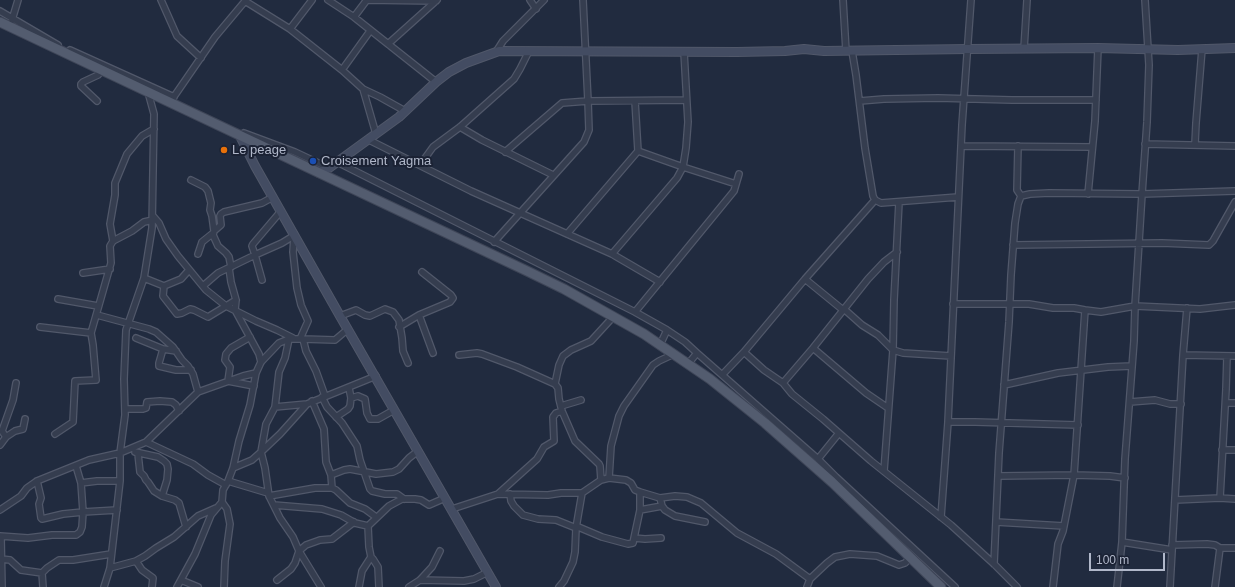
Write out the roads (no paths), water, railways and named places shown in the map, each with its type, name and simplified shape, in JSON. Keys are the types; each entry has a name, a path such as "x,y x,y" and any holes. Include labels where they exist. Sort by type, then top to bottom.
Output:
{"main road":[{"path":"0,22 12,22 102,70 148,91 172,99 240,136 308,166 564,289 644,334 733,397 779,435 832,482 941,587"}],"street":[{"path":"12,22 18,0"},
{"path":"161,0 176,36 200,58"},
{"path":"0,11 12,22 57,45 172,99 221,28 246,0 290,29 342,70 363,89 404,111"},
{"path":"290,29 312,0"},
{"path":"328,0 354,17 436,82"},
{"path":"354,17 366,0 437,0"},
{"path":"388,44 437,0"},
{"path":"530,0 536,9"},
{"path":"496,52 499,46 544,0"},
{"path":"494,242 584,142 589,130 583,0"},
{"path":"843,0 849,51 860,101 865,148 873,196 875,200 881,203 958,197"},
{"path":"941,517 948,422 962,125 971,0"},
{"path":"1024,49 1027,0"},
{"path":"1117,587 1122,542 1148,87 1149,49 1145,0"},
{"path":"342,70 370,31"},
{"path":"1088,194 1095,121 1098,48"},
{"path":"319,172 329,168 399,117 436,82 449,72 466,63 496,52 684,52 784,51 804,49 849,51 1235,48"},
{"path":"1195,144 1202,49"},
{"path":"420,165 433,147 460,127 514,79 529,51"},
{"path":"612,254 677,178 683,167 688,122 684,52"},
{"path":"97,101 81,86 81,84 98,75 102,70"},
{"path":"363,89 372,137 420,165 471,191 612,254 660,282"},
{"path":"104,587 110,568 120,481 120,453 125,409 125,339 128,323 144,278 151,242 153,218 154,129 153,108 148,91"},
{"path":"860,101 884,99 964,98 1012,100 1096,100"},
{"path":"506,152 562,103 588,101 686,100"},
{"path":"567,234 638,151 635,101"},
{"path":"460,127 553,175"},
{"path":"113,241 110,224 115,195 115,183 127,154 142,136 154,129"},
{"path":"329,168 295,152 248,134 242,134 240,136 340,316 376,376 496,587"},
{"path":"1145,144 1235,146"},
{"path":"961,146 1035,145 1092,147"},
{"path":"1018,146 1017,190 1021,196"},
{"path":"638,151 736,184"},
{"path":"337,162 635,312 685,342 818,459 836,478 955,587"},
{"path":"635,312 734,191 739,174"},
{"path":"191,180 205,187 208,191 211,203 210,210 213,232 218,246 229,257 231,282 236,300 235,310 241,324 250,337 261,362"},
{"path":"1021,196 1049,193 1142,194 1235,191"},
{"path":"994,564 1001,423 1013,245 1018,204 1021,196"},
{"path":"198,254 202,242 221,225 220,216 224,212 262,203 273,197"},
{"path":"723,374 744,352 875,200"},
{"path":"884,471 893,350 899,202"},
{"path":"1013,245 1162,243 1209,245 1213,241 1235,202"},
{"path":"262,280 252,246 282,212"},
{"path":"55,434 73,422 75,381 96,380 94,345 91,333 110,269 112,259 110,246 113,241 153,218"},
{"path":"153,218 159,223 173,250 203,286 226,306 291,339"},
{"path":"203,286 218,273 230,268 241,260 282,243 295,235"},
{"path":"295,235 293,252 297,288 301,305 308,321 301,339 316,372 324,404 342,423 357,446 360,460 372,491 385,494 397,494 404,499"},
{"path":"783,383 813,348 868,278 884,262 897,252"},
{"path":"83,274 110,269"},
{"path":"144,278 164,286 181,279 189,270"},
{"path":"399,326 419,315 450,302 453,298 422,272"},
{"path":"806,279 862,325 878,335 893,350 903,353 951,356"},
{"path":"164,286 163,296 177,314 190,309 208,317 236,300"},
{"path":"58,299 98,306"},
{"path":"953,304 1029,304 1057,308 1071,307 1101,312 1135,306 1214,308 1235,305"},
{"path":"1170,587 1187,308"},
{"path":"340,316 356,310 370,316 385,309 393,312 399,320 403,351 408,363"},
{"path":"1053,587 1058,548 1074,475 1084,310"},
{"path":"97,315 156,332 173,346 191,370 198,392"},
{"path":"419,315 433,353"},
{"path":"555,384 559,365 563,356 571,350 591,341 613,317"},
{"path":"40,327 91,333"},
{"path":"177,587 196,554 211,515 222,502 224,490 233,468 239,441 250,405 256,373 261,362 279,343 291,339 335,340 348,329"},
{"path":"660,345 667,330"},
{"path":"228,381 230,367 225,360 226,354 231,348 250,337"},
{"path":"136,338 163,349 176,351"},
{"path":"291,339 279,372 275,406 266,424 261,452 269,495 280,518 293,537 299,551 321,587"},
{"path":"813,348 866,393 888,408"},
{"path":"163,349 159,366 176,370 191,370"},
{"path":"744,352 764,370 783,383 792,394 941,517 994,564 1017,587"},
{"path":"458,355 477,353 482,354 517,367 555,384 558,388 561,409 575,441 600,466 601,480"},
{"path":"688,364 698,353"},
{"path":"609,478 611,446 617,422 622,411 633,392 653,365 674,354"},
{"path":"1183,355 1235,356"},
{"path":"1220,498 1226,403 1227,356"},
{"path":"1004,385 1058,373 1108,367 1132,366"},
{"path":"0,510 21,496 27,488 37,481 89,460 120,453 131,447 146,442 198,392 256,373"},
{"path":"275,406 309,403 376,376"},
{"path":"228,381 254,386"},
{"path":"6,437 1,431 13,400 16,383"},
{"path":"336,417 348,410 351,403 349,388"},
{"path":"351,398 358,396 365,399 367,413 370,419 378,419 394,410"},
{"path":"125,409 143,409 146,408 147,402 160,400 172,402 176,405 179,411"},
{"path":"498,494 537,459 544,447 554,441 553,417 556,413 561,409 581,400"},
{"path":"1130,402 1155,400 1170,404 1180,404"},
{"path":"233,468 252,460 280,434 309,403"},
{"path":"309,403 324,429 326,462 331,475 332,488"},
{"path":"1226,403 1235,403"},
{"path":"0,445 6,437 15,431 23,429 25,419"},
{"path":"948,422 1078,425"},
{"path":"818,459 839,432"},
{"path":"146,442 193,464 208,475 227,483 269,495 315,488 332,488 350,503 365,509 376,516"},
{"path":"131,447 135,453 158,457 167,464 167,480 162,496"},
{"path":"1222,450 1235,450"},
{"path":"331,475 350,469 376,474 388,473 399,469 418,451"},
{"path":"138,454 140,472 154,491 179,503 186,527"},
{"path":"2,587 1,536 28,538 52,535 76,535 80,532 82,528 83,512 81,483 76,466"},
{"path":"999,476 1074,475 1125,478"},
{"path":"452,509 498,494 548,495 561,493 582,493 601,480 609,478 626,480 631,483 635,490 640,492 660,498 675,496 687,497 701,503 737,533 776,554 810,579"},
{"path":"37,481 41,498 39,504 41,518 63,514 117,510"},
{"path":"81,483 120,481"},
{"path":"510,494 511,501 514,506 523,515 538,519 556,520 602,537 628,544 633,543 640,510 640,492"},
{"path":"559,587 567,576 573,562 576,527 582,493"},
{"path":"379,587 378,568 371,557 368,540 368,526 376,516 393,503 404,499 421,500 429,505 445,498"},
{"path":"660,498 662,506 667,512 675,516 705,522"},
{"path":"1175,500 1220,498 1235,499"},
{"path":"222,502 227,509 230,524 225,561 224,587"},
{"path":"274,505 322,509 368,526"},
{"path":"640,510 662,506"},
{"path":"110,568 136,561 174,537 198,516 216,508"},
{"path":"278,580 291,569 295,563 299,551 311,542 332,539 354,522"},
{"path":"996,522 1064,526"},
{"path":"634,538 661,538"},
{"path":"1122,542 1172,548 1207,544 1216,545 1220,548 1235,548"},
{"path":"1215,587 1220,548"},
{"path":"409,587 420,580 432,567 440,551"},
{"path":"43,587 42,574 47,568 59,560 73,560 111,554"},
{"path":"807,587 810,579 831,559 845,555 877,556 899,565 905,563 910,558"},
{"path":"359,587 362,571 371,557"},
{"path":"1,559 10,560 21,570 42,574"},
{"path":"136,561 142,570 153,578 152,587"},
{"path":"420,580 464,581 474,579 488,572"},
{"path":"181,580 198,587"}],"place":[{"name":"Le peage","path":"224,150"},
{"name":"Croisement Yagma","path":"313,161"}]}
